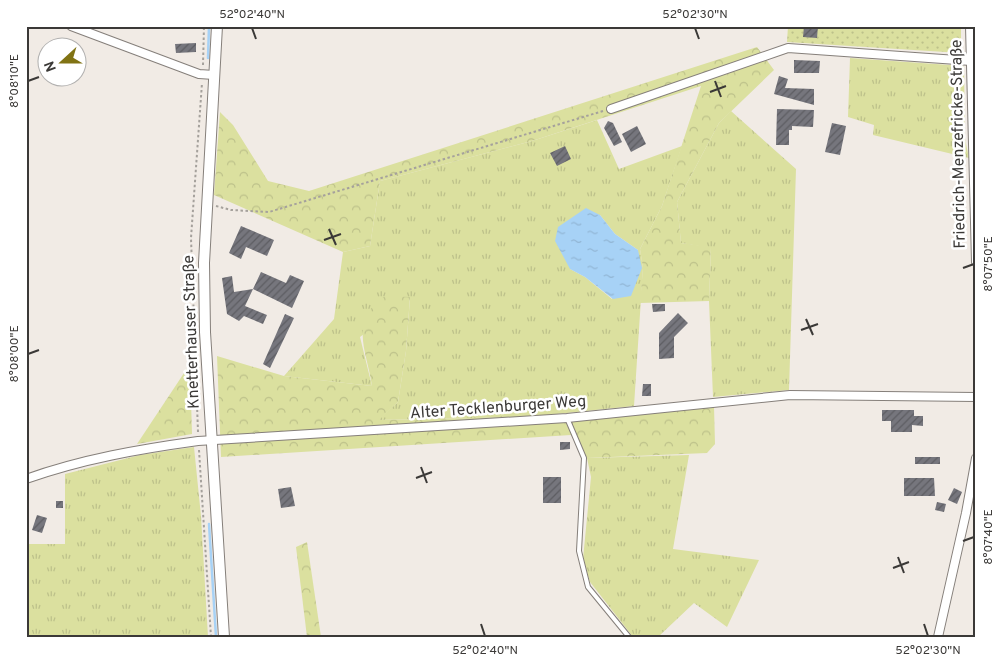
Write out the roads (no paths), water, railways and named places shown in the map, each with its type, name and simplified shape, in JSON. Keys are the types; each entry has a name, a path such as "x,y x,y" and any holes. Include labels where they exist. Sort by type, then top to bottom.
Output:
{"street":[{"path":"71,26 202,75 214,75"},
{"name":"Knetterhauser Straße","path":"217,26 206,204 205,322 224,637"},
{"name":"Friedrich-Menzefricke-Straße","path":"970,26 974,109 976,262"},
{"path":"610,109 788,48 971,62"},
{"name":"Alter Tecklenburger Weg","path":"26,479 48,471 134,450 198,441 567,418 790,395 976,397"},
{"path":"938,637 966,513 976,458"}],"lane":[{"path":"567,418 584,458 579,551 588,587 629,637"}],"water":[{"path":"586,208 600,215 615,234 638,250 642,268 631,296 613,299 585,277 570,269 555,241 558,227"}],"waterway":[{"path":"208,58 209,26"},
{"path":"209,524 216,637"}]}
